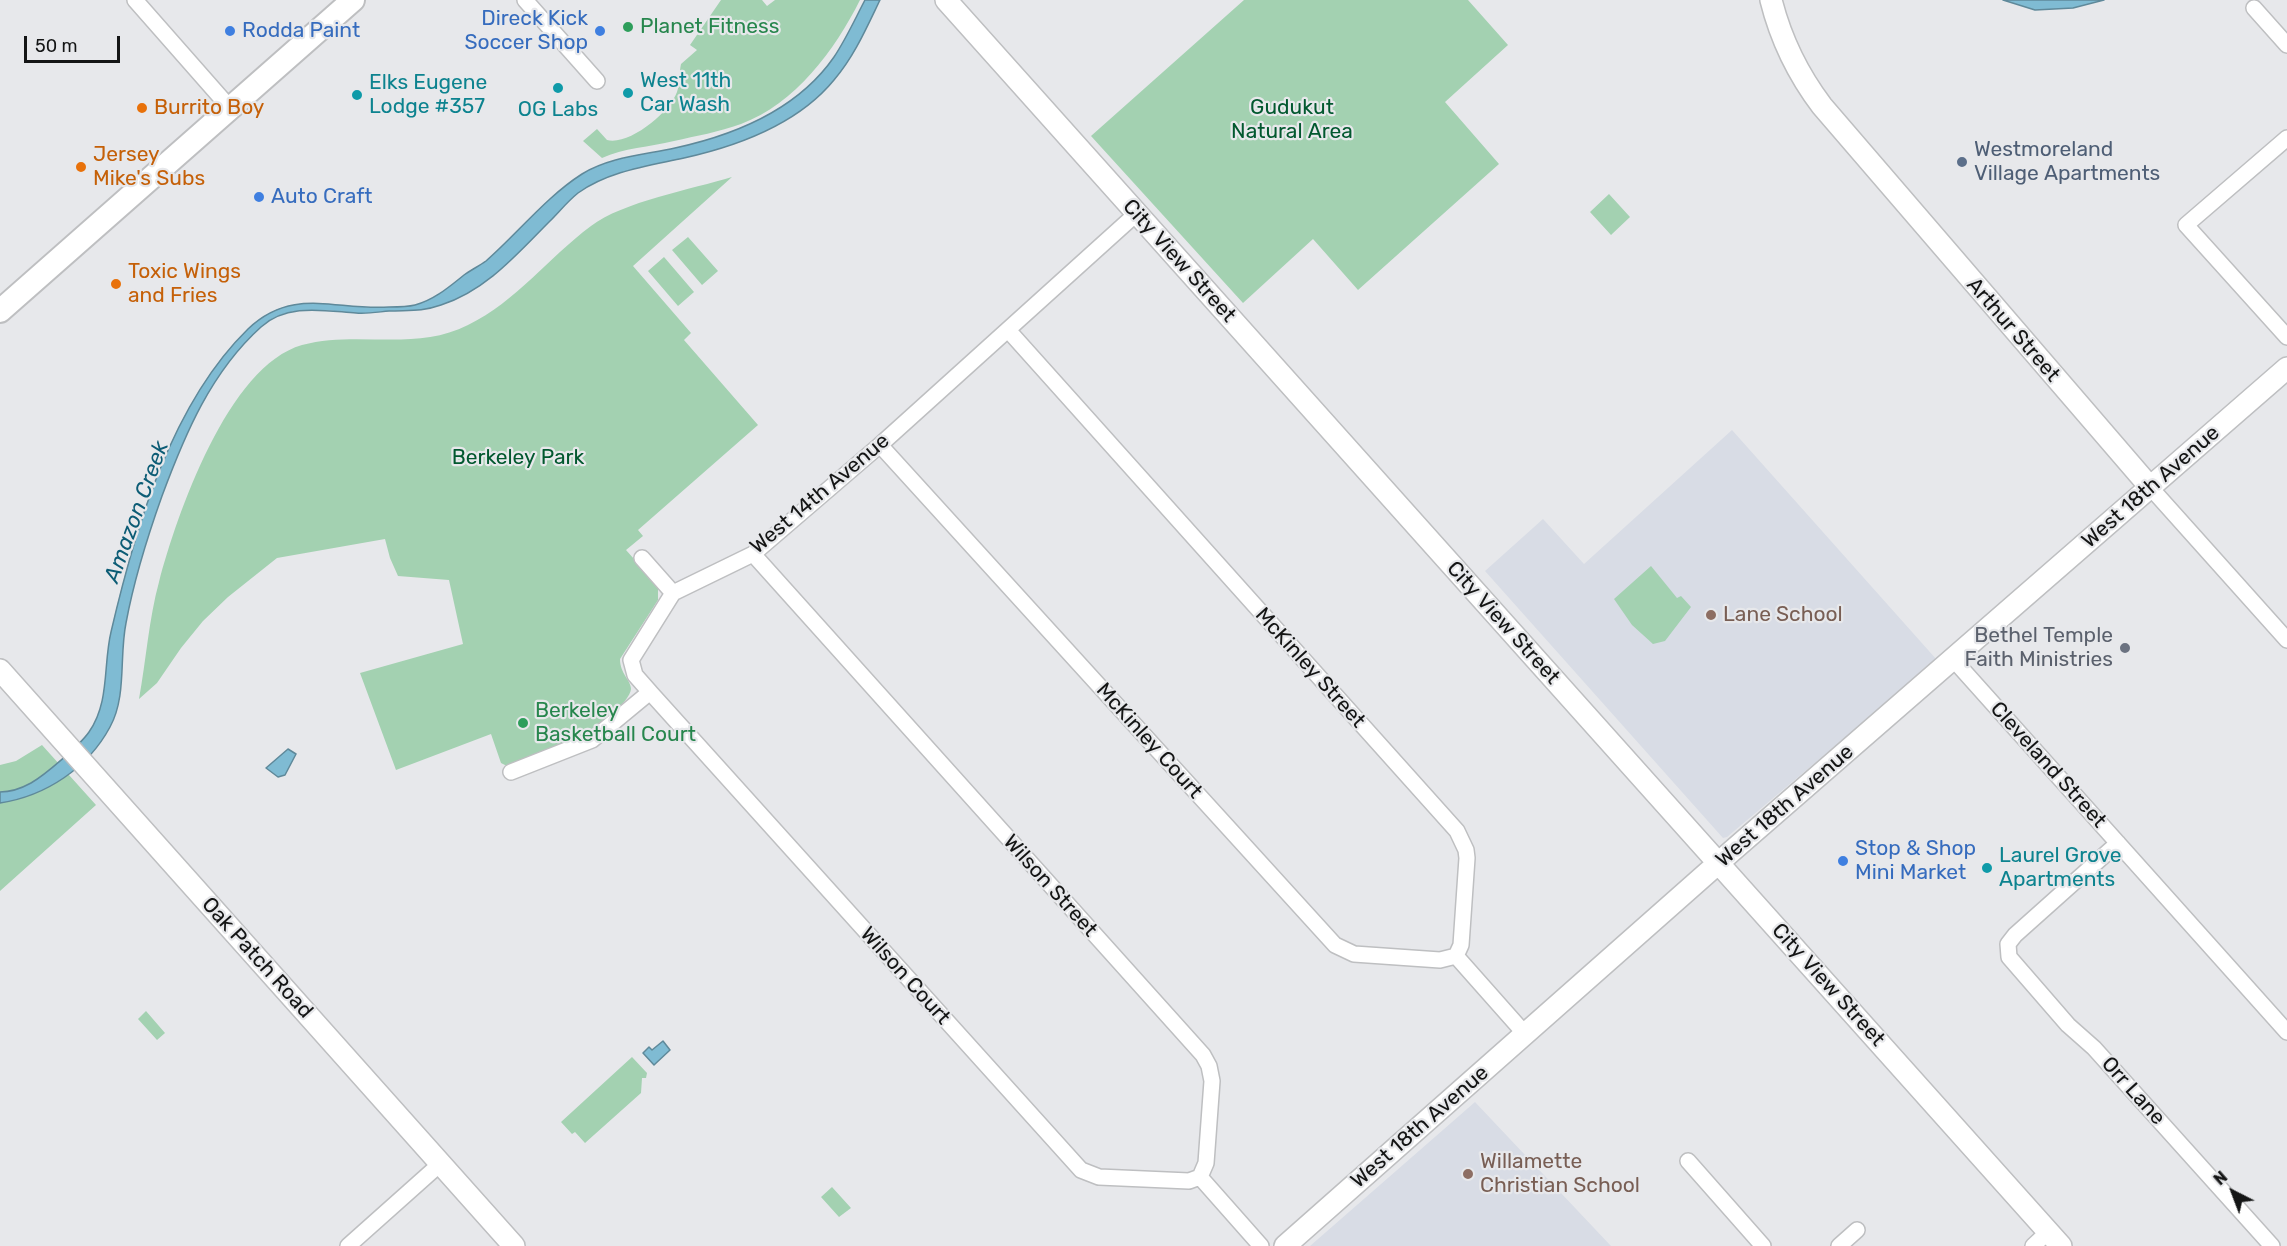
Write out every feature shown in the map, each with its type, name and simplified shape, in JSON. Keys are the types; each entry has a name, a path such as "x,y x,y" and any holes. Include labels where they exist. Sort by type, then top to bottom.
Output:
{"main road":[{"path":"0,311 352,0"}],"street":[{"path":"135,0 230,108"},
{"path":"525,0 597,81"},
{"name":"City View Street","path":"946,0 2055,1239"},
{"name":"Arthur Street","path":"1771,0 1791,59 1802,81 1822,106 2150,487 2287,640"},
{"path":"2254,8 2287,45"},
{"path":"2287,138 2186,225 2287,338"},
{"name":"West 14th Avenue","path":"673,593 753,554 880,445 1137,214"},
{"name":"McKinley Street","path":"1008,330 1457,831 1466,850 1467,858 1461,945 1456,956"},
{"name":"West 18th Avenue","path":"1285,1246 1719,863 2287,368"},
{"name":"McKinley Court","path":"880,445 1335,945 1354,954 1440,960 1456,956"},
{"name":"Wilson Street","path":"753,554 1203,1055 1209,1066 1212,1081 1206,1163 1200,1178"},
{"path":"512,772 592,740 650,692 635,675 631,660 673,593 642,558"},
{"name":"Cleveland Street","path":"1953,659 2287,1032"},
{"name":"Oak Patch Road","path":"0,670 514,1246"},
{"name":"Wilson Court","path":"650,692 1081,1170 1099,1177 1189,1181 1200,1178"},
{"name":"Orr Lane","path":"2118,843 2015,935 2007,949 2013,965 2067,1024 2094,1048 2272,1246"},
{"path":"1456,956 1526,1035"},
{"path":"1688,1161 1764,1246"},
{"path":"348,1246 440,1164"},
{"path":"1200,1178 1261,1246"},
{"path":"1839,1246 1857,1230"},
{"path":"2033,1246 2055,1239"}],"shaded area":[{"name":"Lane School","path":"1732,430 1937,660 1723,838 1485,571 1543,519 1584,564"},
{"name":"Willamette Christian School","path":"1475,1102 1611,1246 1310,1246"}],"green space":[{"path":"721,0 762,0 767,6 775,0 860,0 826,56 796,89 761,115 724,129 602,158 583,141 597,129 607,140 626,138 658,118 677,92 681,64 697,50 690,45"},
{"name":"Gudukut Natural Area","path":"1244,0 1468,0 1508,45 1445,102 1499,164 1358,290 1313,239 1243,303 1091,136"},
{"name":"Berkeley Park","path":"732,177 633,266 691,333 684,340 758,425 638,530 643,536 626,550 658,586 658,600 620,659 622,669 631,686 629,695 602,724 582,739 564,747 507,766 501,763 491,734 396,770 360,673 463,644 449,580 398,576 385,539 277,558 228,597 203,621 157,683 139,699 156,596 167,553 193,483 229,411 251,381 275,358 302,345 323,341 407,339 448,333 468,325 502,304 575,238 604,217 658,197"},
{"path":"1609,194 1630,217 1611,235 1590,212"},
{"path":"688,237 718,271 702,285 672,250"},
{"path":"664,257 694,292 678,306 648,271"},
{"path":"1651,566 1677,598 1681,596 1691,607 1665,641 1653,644 1632,625 1614,599"},
{"path":"42,745 96,805 0,891 0,765 16,761"},
{"path":"146,1011 165,1033 157,1040 138,1019"},
{"path":"632,1057 647,1073 646,1078 642,1078 641,1093 585,1143 561,1122"},
{"path":"832,1187 851,1208 839,1217 821,1197"}],"water":[{"path":"865,0 880,0 854,52 834,80 803,109 785,121 746,140 704,153 629,170 590,186 571,199 500,270 487,281 457,299 427,309 415,310 364,313 294,311 271,319 261,327 228,364 201,405 162,496 141,559 129,607 124,636 119,702 110,727 90,755 64,778 34,794 0,803 0,792 24,787 45,773 78,744 96,720 103,696 111,632 121,592 145,511 160,470 197,394 221,359 248,329 265,316 298,304 399,307 429,300 486,261 544,204 582,174 615,160 720,136 764,117 784,105 819,75 834,57"},
{"path":"2003,0 2104,0 2073,8 2035,10"},
{"path":"288,749 296,754 285,775 278,777 266,768"},
{"path":"663,1041 670,1050 654,1065 643,1053 649,1047 652,1050"}],"place":[{"name":"Planet Fitness","path":"628,27"},
{"name":"Rodda Paint","path":"230,31"},
{"name":"Direck Kick Soccer Shop","path":"600,31"},
{"name":"OG Labs","path":"558,88"},
{"name":"West 11th Car Wash","path":"628,93"},
{"name":"Elks Eugene Lodge #357","path":"357,95"},
{"name":"Burrito Boy","path":"142,108"},
{"name":"Westmoreland Village Apartments","path":"1962,162"},
{"name":"Jersey Mike's Subs","path":"81,167"},
{"name":"Auto Craft","path":"259,197"},
{"name":"Toxic Wings and Fries","path":"116,284"},
{"name":"Lane School","path":"1711,615"},
{"name":"Bethel Temple Faith Ministries","path":"2125,648"},
{"name":"Berkeley Basketball Court","path":"523,723"},
{"name":"Stop & Shop Mini Market","path":"1843,861"},
{"name":"Laurel Grove Apartments","path":"1987,868"},
{"name":"Willamette Christian School","path":"1468,1174"}],"water label":[{"name":"Amazon Creek","path":"137,512"}]}
